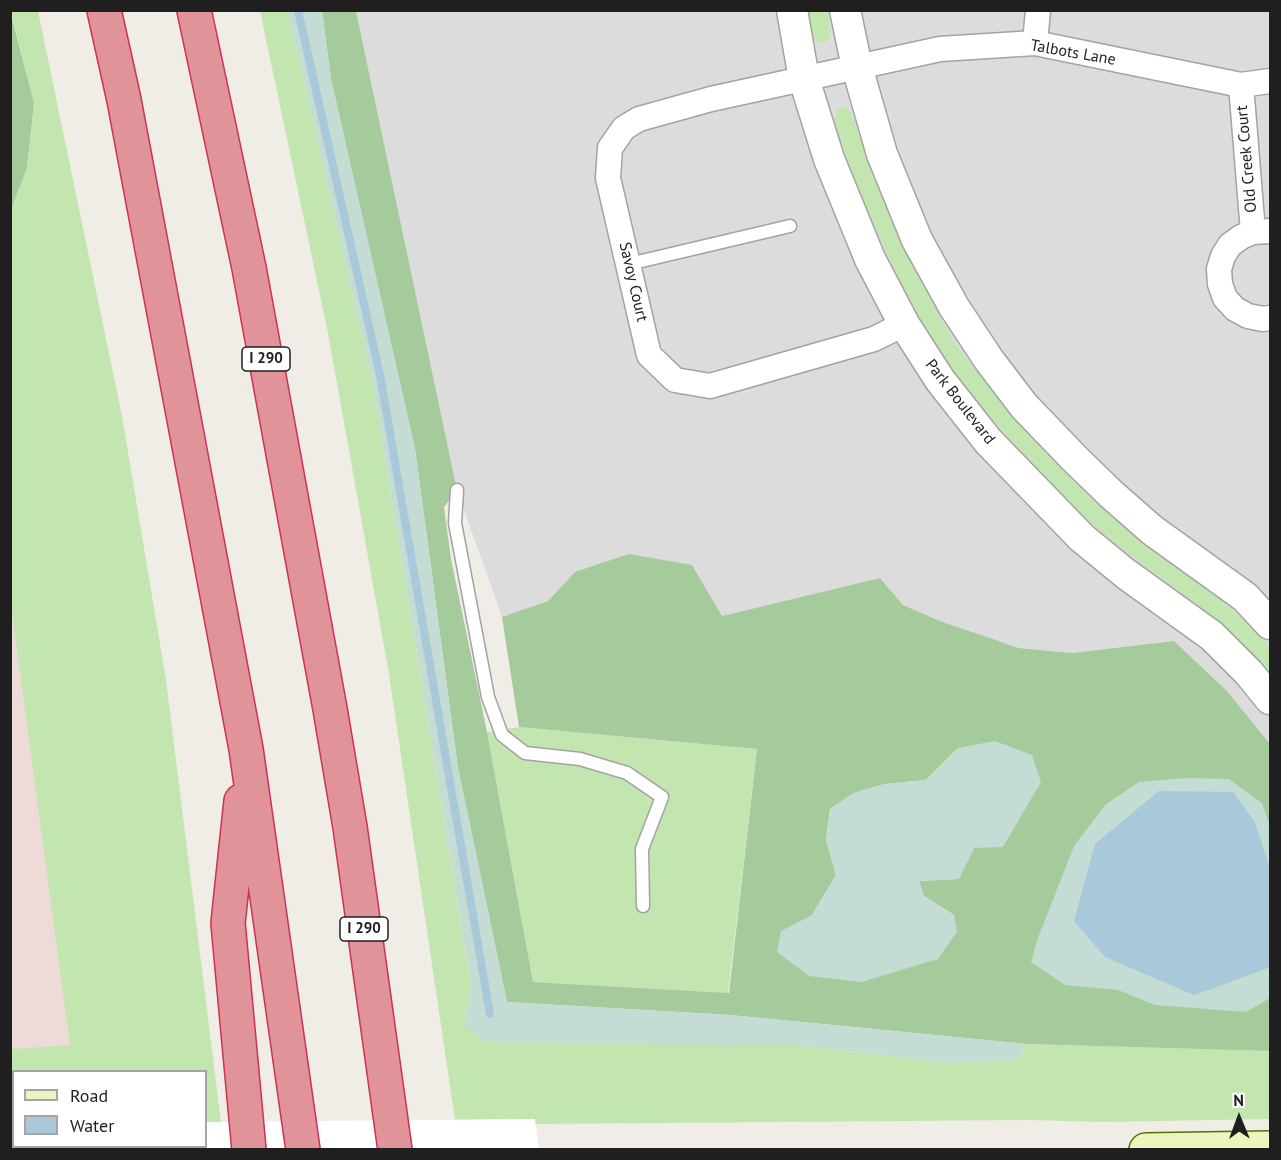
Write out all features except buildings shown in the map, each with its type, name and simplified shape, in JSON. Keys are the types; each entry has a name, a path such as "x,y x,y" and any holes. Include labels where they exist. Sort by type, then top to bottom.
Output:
{"highway":[{"path":"104,10 124,100 246,749 303,1149"},
{"name":"I 290","path":"195,10 249,268 330,709 350,827 395,1149"},
{"path":"246,749 228,923 249,1149"}],"main road":[{"path":"1146,1149 1270,1148"}],"street":[{"name":"Park Boulevard","path":"792,10 804,79 836,178 870,259 904,324 940,380 988,441 1082,538 1126,574 1212,636 1249,673 1270,699"},
{"path":"845,10 857,68 882,154 917,240 954,307 989,360 1024,406 1112,494 1152,530 1245,597 1270,624"},
{"path":"1035,43 1038,10"},
{"name":"Talbots Lane","path":"804,79 940,49 1035,43 1241,85 1270,81"},
{"name":"Savoy Court","path":"804,79 711,99 639,119 624,128 610,148 608,178 649,355 675,380 710,386 874,339 904,324"},
{"name":"Old Creek Court","path":"1241,85 1262,232 1241,237 1230,245 1219,269 1220,284 1225,298 1235,309 1248,316 1270,318"}],"lane":[{"path":"628,264 790,226"},
{"path":"457,490 455,523 457,534 488,697 502,735 525,753 580,759 627,773 662,797 642,849 643,906"}],"shaded area":[{"path":"356,11 1270,11 1270,744 1227,691 1174,641 1072,653 1019,648 940,621 903,605 880,578 722,616 692,565 575,572 548,601 502,617 457,490"},
{"path":"11,606 71,1045 11,1049"}],"green space":[{"path":"11,11 38,11 122,416 166,680 221,1122 207,1122 207,1070 12,1070 11,1125 11,1049 70,1045 11,606 10,209 27,168 34,103"},
{"path":"260,11 288,11 373,384 471,985 464,1026 804,1046 952,1063 1018,1059 1027,1044 1270,1051 1270,1119 1103,1122 1028,1120 535,1124 534,1119 455,1120 389,674 328,333"},
{"path":"288,11 322,11 331,79 415,449 458,768 507,1002 730,1015 1027,1044 1018,1059 952,1063 804,1046 488,1042 464,1026 471,984 373,384"},
{"path":"322,11 356,11 457,490 444,507 451,559 487,732 533,982 729,993 757,749 519,727 502,617 548,601 575,572 629,554 692,565 722,616 880,578 903,605 940,621 1019,648 1072,653 1174,641 1227,691 1270,744 1270,1051 1027,1044 730,1015 507,1002 458,768 415,449 331,79","holes":["958,748 1040,782 1022,812 974,848 958,879 919,881 924,896 954,915 812,915 836,875 826,840 830,809 854,793 885,784 926,780"]},
{"path":"808,11 827,11 831,32 824,43 816,41 812,35"},
{"path":"11,14 34,103 27,168 11,209"},
{"path":"844,106 851,112 883,201 914,268 951,337 973,367 1047,454 1084,492 1156,552 1249,624 1270,647 1270,674 1219,622 1116,544 1081,514 1019,452 945,361 908,299 856,184 835,124 836,111"},
{"path":"519,727 757,749 728,993 533,982 487,732"},
{"path":"995,741 1032,755 1041,782 1003,847 974,848 959,879 919,881 924,896 954,915 957,932 938,959 861,982 809,976 777,952 781,931 812,915 836,875 826,840 830,809 854,793 885,784 926,780 958,748"},
{"path":"1186,778 1229,779 1262,803 1270,826 1270,868 1254,821 1159,791 1139,809 1194,995 1270,967 1270,998 1246,1012 1155,1005 1118,990 1065,985 1031,962 1074,846 1106,804 1139,782"}],"water":[{"path":"1159,791 1233,792 1254,821 1270,868 1270,967 1194,995 1105,957 1074,921 1095,844"}],"pier":[{"path":"535,1119 539,1149 125,1150 124,1148 207,1148 207,1122"}],"waterway":[{"path":"298,10 380,375 490,1014"}]}
